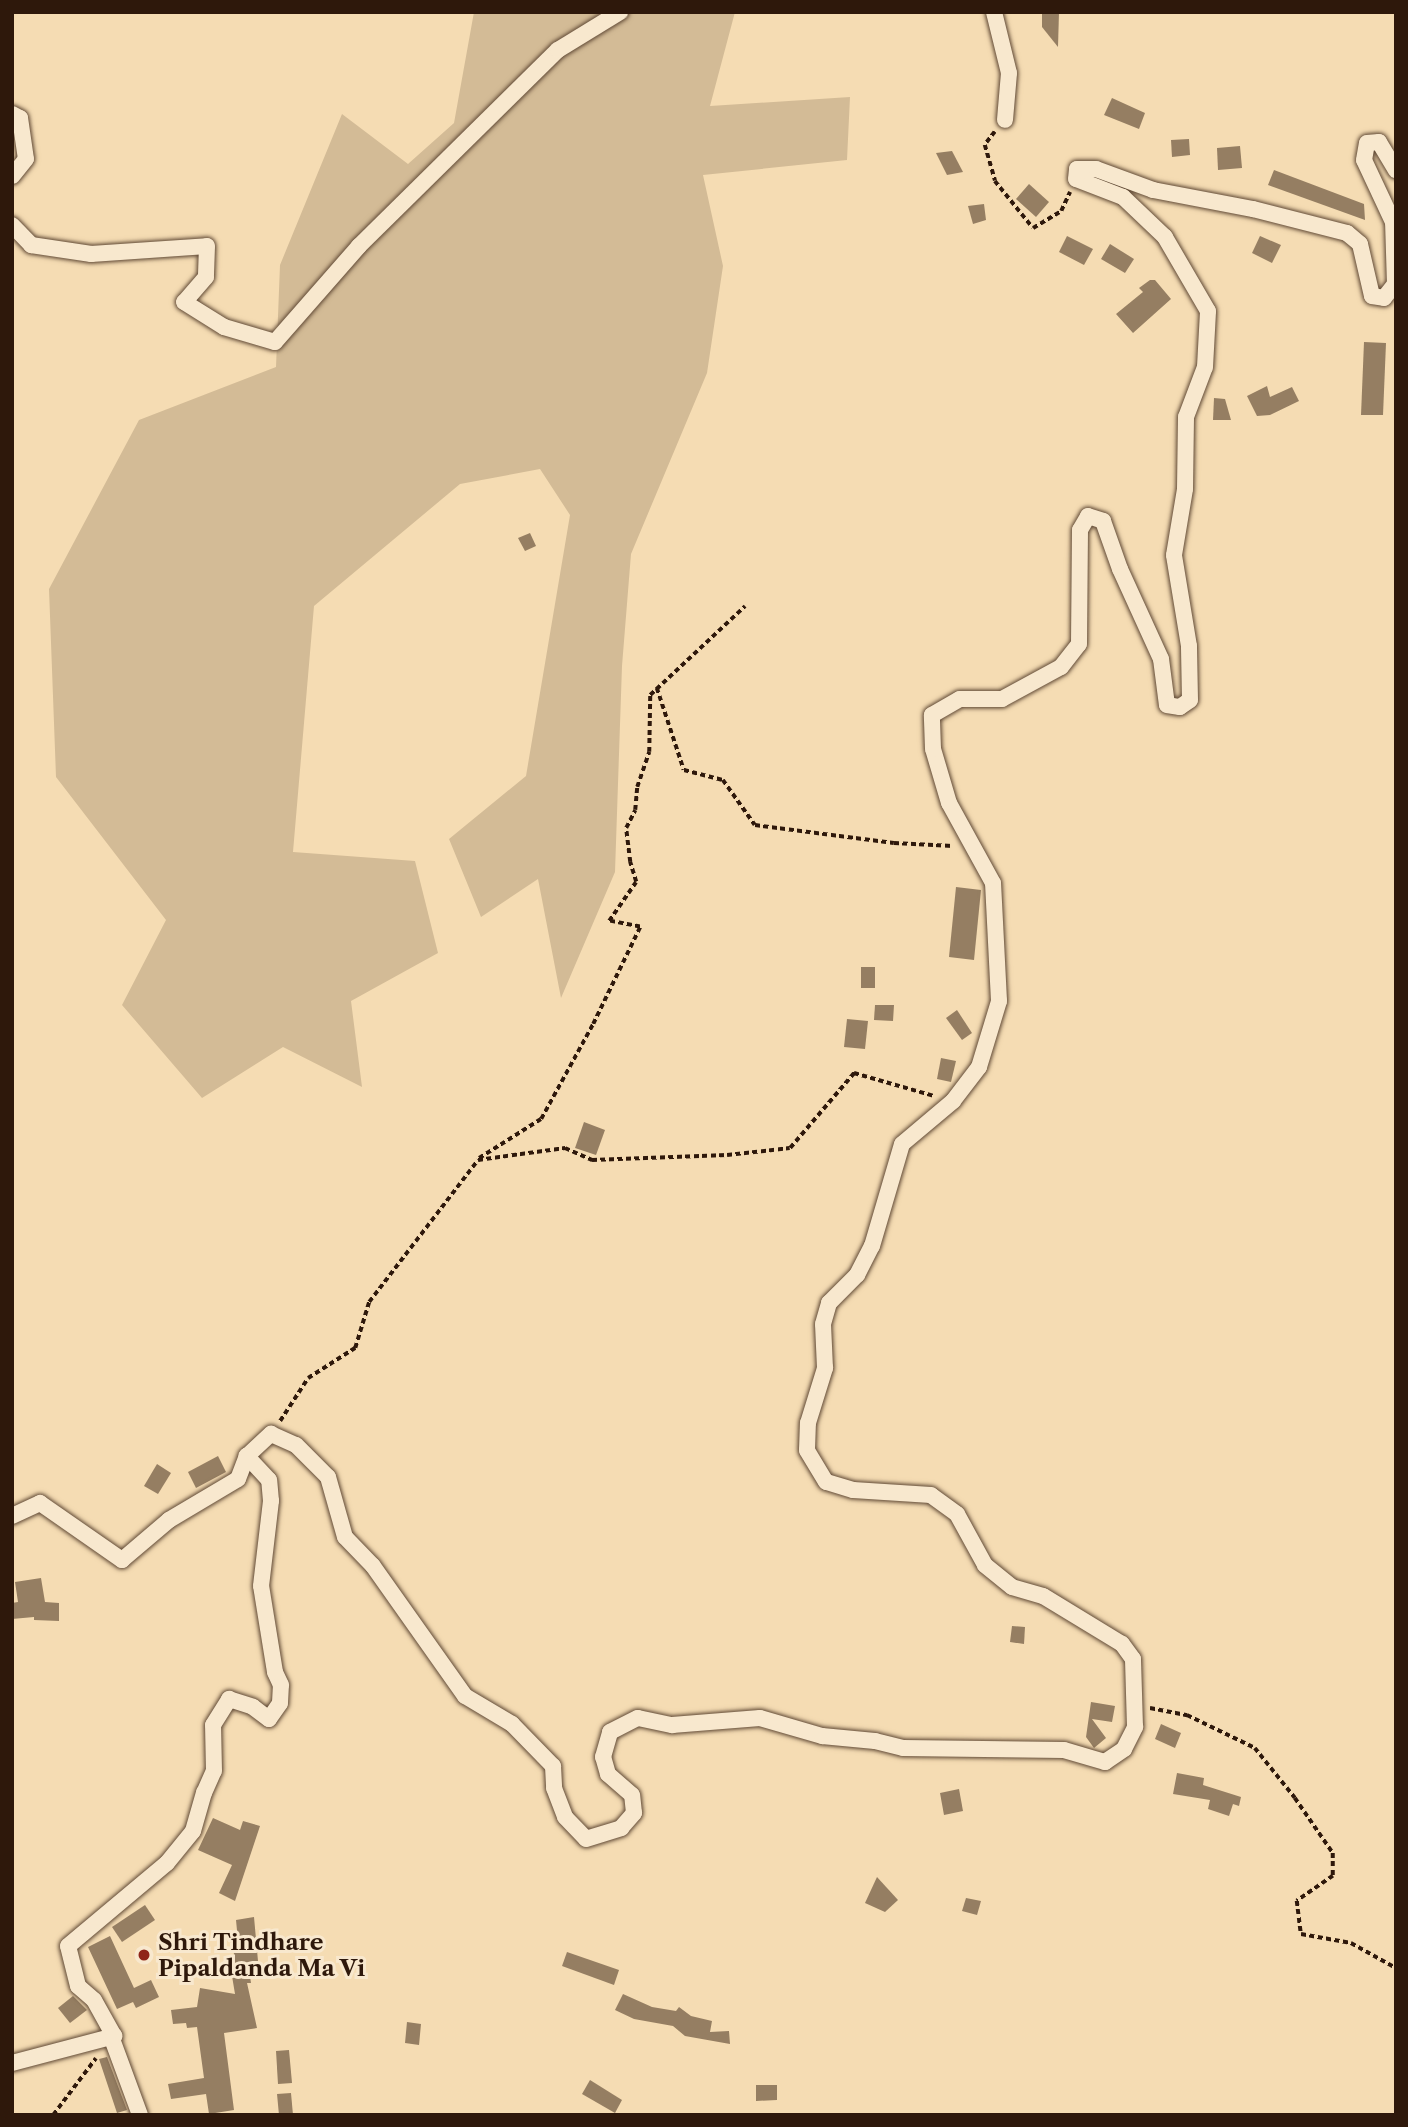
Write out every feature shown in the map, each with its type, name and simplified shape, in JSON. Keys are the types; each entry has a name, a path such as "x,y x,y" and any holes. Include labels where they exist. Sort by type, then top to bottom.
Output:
{"street":[{"path":"12,225 31,245 91,254 207,246 206,277 184,302 224,327 275,342 359,246 558,50 620,12"},
{"path":"994,12 1009,73 1005,120"},
{"path":"12,114 20,118 26,159 12,176"},
{"path":"12,1516 40,1503 122,1560 169,1520 238,1479 247,1456 271,1434 296,1445 328,1477 345,1537 373,1566 465,1696 512,1724 553,1766 554,1788 565,1817 586,1839 621,1828 634,1813 632,1796 608,1774 603,1757 610,1732 638,1718 672,1726 760,1718 822,1736 876,1741 904,1748 1064,1750 1105,1762 1124,1749 1135,1727 1133,1659 1122,1644 1044,1596 1012,1587 985,1565 957,1514 931,1495 853,1490 826,1482 807,1450 808,1423 825,1368 823,1324 830,1303 857,1275 872,1246 902,1144 953,1101 979,1067 999,1001 993,883 949,803 933,749 932,715 960,699 1002,699 1061,667 1079,644 1080,530 1088,516 1103,521 1120,569 1161,659 1167,705 1180,706 1190,700 1189,646 1174,555 1185,489 1185,417 1205,367 1208,311 1166,237 1122,197 1076,179 1077,169 1096,169 1153,190 1253,209 1347,233 1360,244 1372,296 1384,298 1395,284 1393,222 1364,160 1367,143 1379,142 1396,170"},
{"path":"141,2115 113,2038 94,2000 78,1986 68,1946 167,1863 193,1831 204,1793 214,1771 213,1725 229,1699 253,1707 269,1719 280,1703 281,1685 275,1672 261,1586 271,1502 269,1480 247,1456"},
{"path":"12,2063 113,2038"}],"path":[{"path":"1005,120 985,145 995,181 1033,228 1060,211 1076,179"},
{"path":"271,1434 308,1378 355,1348 369,1302 478,1160 541,1119 593,1024 640,927 609,921 636,882 630,862 626,828 635,810 637,787 649,752 650,695 745,606"},
{"path":"657,688 684,770 723,780 755,825 894,843 973,847"},
{"path":"478,1160 565,1148 592,1160 727,1155 790,1148 854,1073 953,1101"},
{"path":"1134,1708 1159,1707 1187,1715 1255,1748 1295,1798 1333,1853 1333,1876 1297,1901 1301,1934 1351,1944 1396,1968"},
{"path":"53,2115 113,2038"}],"shaded area":[{"path":"474,12 735,12 710,106 850,97 847,160 703,175 723,266 707,373 631,554 622,666 615,872 561,998 538,879 481,917 449,839 526,776 570,515 540,469 460,484 314,606 293,852 415,861 438,953 351,1001 362,1087 283,1047 202,1098 122,1005 166,920 56,777 49,589 139,420 276,367 280,265 342,114 408,164 454,123"}],"building":[{"path":"1042,12 1059,12 1058,47 1042,27"},
{"path":"1112,98 1145,113 1139,129 1104,115"},
{"path":"1189,139 1190,155 1172,157 1171,140"},
{"path":"1240,146 1242,168 1218,170 1217,148"},
{"path":"952,151 963,172 947,175 936,153"},
{"path":"1274,170 1364,204 1365,220 1268,185"},
{"path":"1029,184 1049,202 1036,217 1016,199"},
{"path":"984,204 986,220 973,224 968,206"},
{"path":"1067,236 1093,249 1084,265 1059,252"},
{"path":"1260,236 1281,245 1272,263 1252,253"},
{"path":"1110,244 1134,259 1125,273 1101,259"},
{"path":"1150,280 1155,280 1171,299 1133,333 1116,314 1143,292 1139,288"},
{"path":"1364,342 1386,343 1383,415 1361,415"},
{"path":"1267,386 1270,397 1292,387 1299,401 1270,415 1257,416 1247,396"},
{"path":"1214,398 1225,399 1231,420 1213,420"},
{"path":"530,533 536,546 525,551 518,538"},
{"path":"956,887 981,890 974,960 949,957"},
{"path":"861,967 875,967 875,988 861,988"},
{"path":"875,1005 894,1005 893,1021 874,1020"},
{"path":"957,1010 972,1033 962,1040 946,1018"},
{"path":"847,1019 868,1021 865,1049 844,1047"},
{"path":"941,1058 956,1061 951,1082 937,1079"},
{"path":"584,1122 605,1130 596,1155 575,1148"},
{"path":"218,1456 226,1472 196,1488 188,1472"},
{"path":"157,1464 171,1473 158,1494 144,1486"},
{"path":"41,1578 45,1602 59,1603 59,1621 34,1620 34,1617 12,1619 12,1603 18,1602 15,1582"},
{"path":"1012,1626 1025,1627 1024,1644 1010,1642"},
{"path":"1091,1702 1115,1706 1112,1722 1092,1719 1106,1738 1094,1748 1086,1737"},
{"path":"1161,1724 1181,1733 1175,1748 1155,1739"},
{"path":"1177,1773 1204,1778 1203,1785 1241,1797 1239,1806 1233,1804 1229,1816 1208,1809 1210,1800 1173,1794"},
{"path":"959,1789 963,1811 944,1815 940,1793"},
{"path":"213,1818 240,1830 243,1821 260,1826 235,1901 219,1893 232,1865 198,1850"},
{"path":"877,1877 898,1900 885,1912 865,1903"},
{"path":"966,1898 981,1901 977,1915 962,1911"},
{"path":"145,1905 155,1920 122,1942 112,1927"},
{"path":"254,1917 258,1961 248,1963 251,1983 247,1983 257,2028 224,2033 234,2110 209,2114 206,2094 171,2099 168,2084 204,2078 197,2027 187,2028 186,2023 173,2024 171,2010 197,2007 200,1988 235,1994 231,1970 235,1969 233,1942 238,1941 236,1920"},
{"path":"110,1936 134,1988 151,1980 159,1997 136,2008 133,2002 117,2009 88,1947"},
{"path":"567,1952 619,1970 614,1985 562,1966"},
{"path":"623,1994 652,2007 676,2011 679,2007 691,2016 712,2021 710,2032 729,2031 730,2044 685,2036 673,2026 634,2019 615,2010"},
{"path":"73,1996 87,2010 70,2023 58,2008"},
{"path":"407,2022 421,2024 419,2045 405,2043"},
{"path":"289,2050 292,2083 278,2084 276,2051"},
{"path":"107,2057 127,2110 117,2113 99,2059"},
{"path":"590,2080 622,2100 615,2113 582,2094"},
{"path":"756,2085 777,2085 777,2100 756,2101"},
{"path":"291,2093 293,2115 279,2115 277,2094"}],"place":[{"name":"Shri Tindhare Pipaldanda Ma Vi","path":"144,1955"}]}
